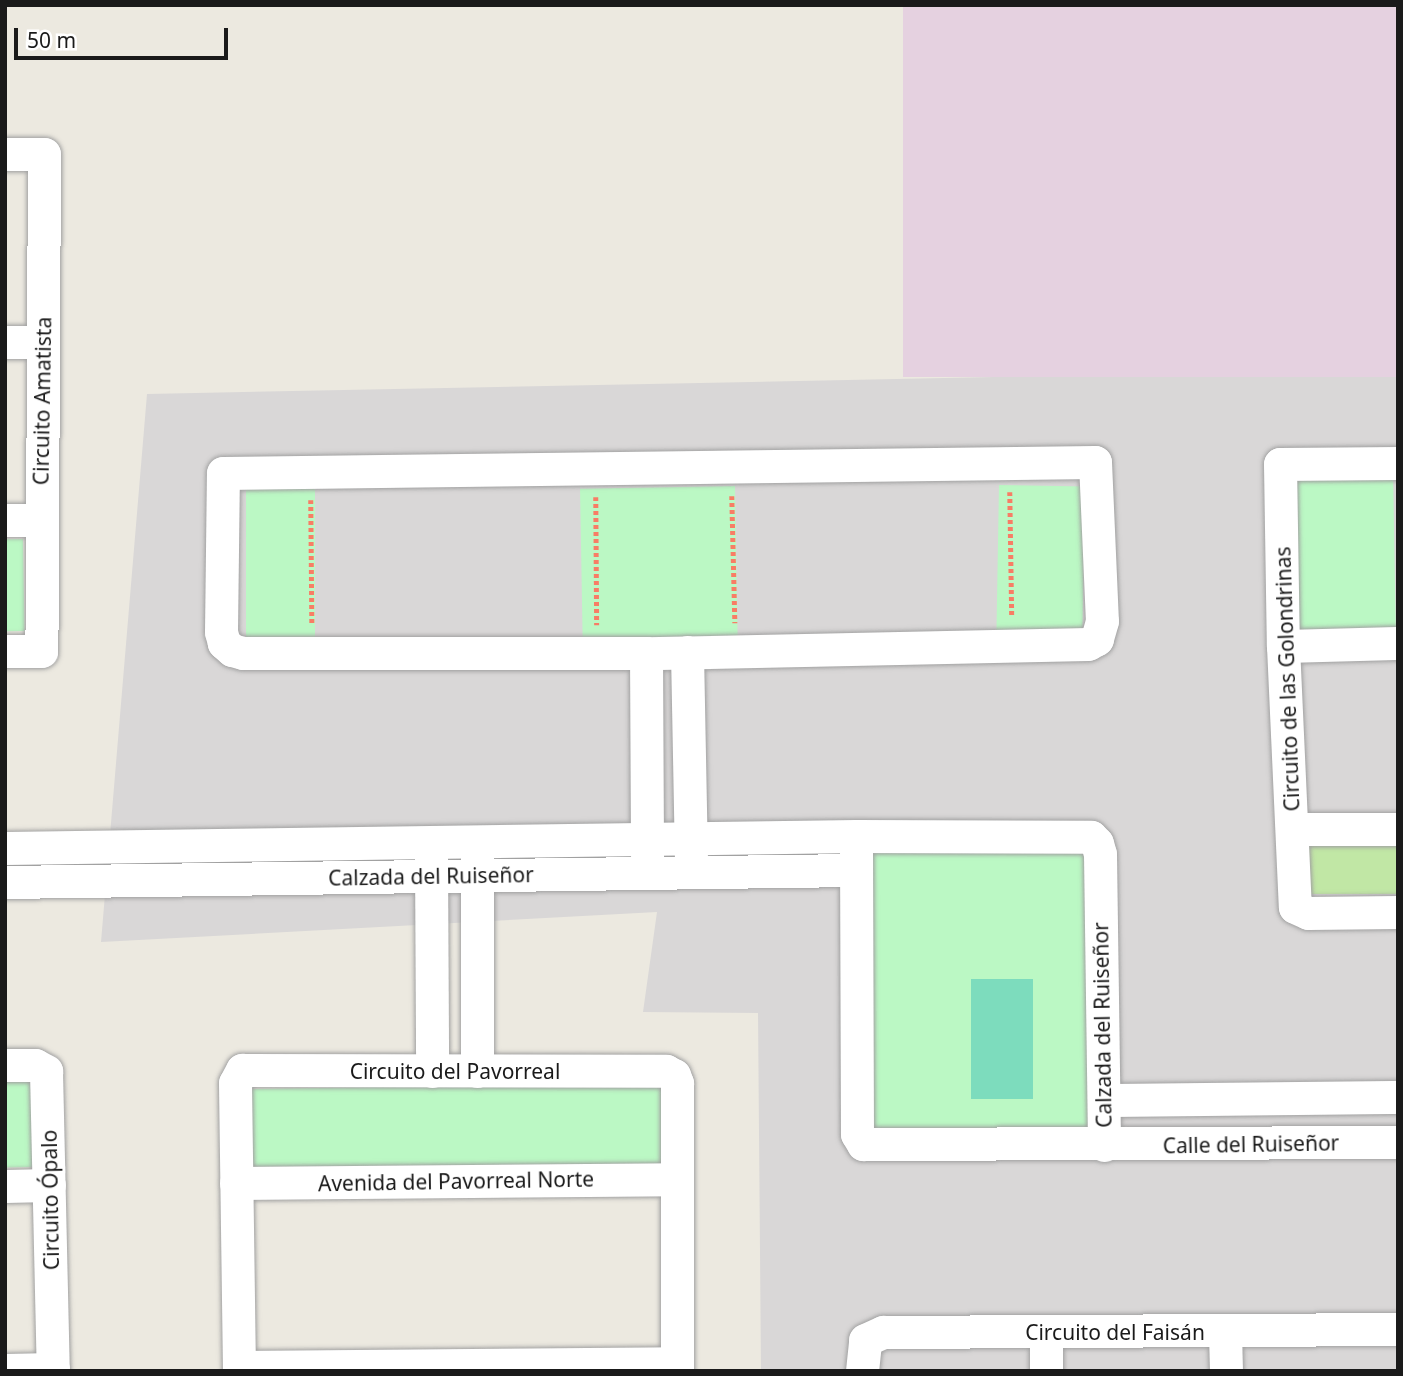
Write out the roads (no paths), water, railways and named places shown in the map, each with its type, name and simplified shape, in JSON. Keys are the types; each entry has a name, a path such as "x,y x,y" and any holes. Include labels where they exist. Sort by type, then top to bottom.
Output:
{"street":[{"name":"Circuito Amatista","path":"5,154 44,154 41,651 5,651"},
{"path":"5,342 42,342"},
{"path":"1095,462 1102,621 1097,639 1088,643 646,653 243,653 232,650 224,643 221,632 223,472 1095,462"},
{"name":"Circuito de las Golondrinas","path":"1398,463 1280,464 1283,646 1296,907 1308,913 1398,912"},
{"path":"5,520 40,520"},
{"path":"1283,646 1398,643"},
{"path":"687,652 691,857"},
{"path":"646,653 646,857"},
{"path":"1293,829 1398,829"},
{"name":"Calzada del Ruiseñor","path":"691,857 856,836 1081,834 1097,842 1104,1145 870,1146 858,1140 856,836"},
{"path":"477,843 477,1071"},
{"name":"Calzada del Ruiseñor","path":"5,848 477,843 856,870"},
{"path":"431,844 432,1071"},
{"path":"152,846 152,880"},
{"name":"Calzada del Ruiseñor","path":"5,882 478,876 646,857"},
{"name":"Circuito Ópalo","path":"5,1065 35,1065 46,1071 53,1370"},
{"name":"Circuito del Pavorreal","path":"239,1369 235,1083 242,1070 666,1071 674,1075 677,1083 677,1367"},
{"path":"1104,1100 1398,1097"},
{"name":"Calle del Ruiseñor","path":"1104,1145 1398,1142"},
{"name":"Avenida del Pavorreal Norte","path":"236,1183 677,1179"},
{"path":"5,1186 49,1185"},
{"name":"Circuito del Faisán","path":"862,1371 865,1340 883,1332 1398,1329"},
{"path":"1224,1331 1226,1371"},
{"path":"1046,1333 1046,1371"},
{"path":"239,1369 677,1367"},
{"path":"5,1370 53,1370"}]}
